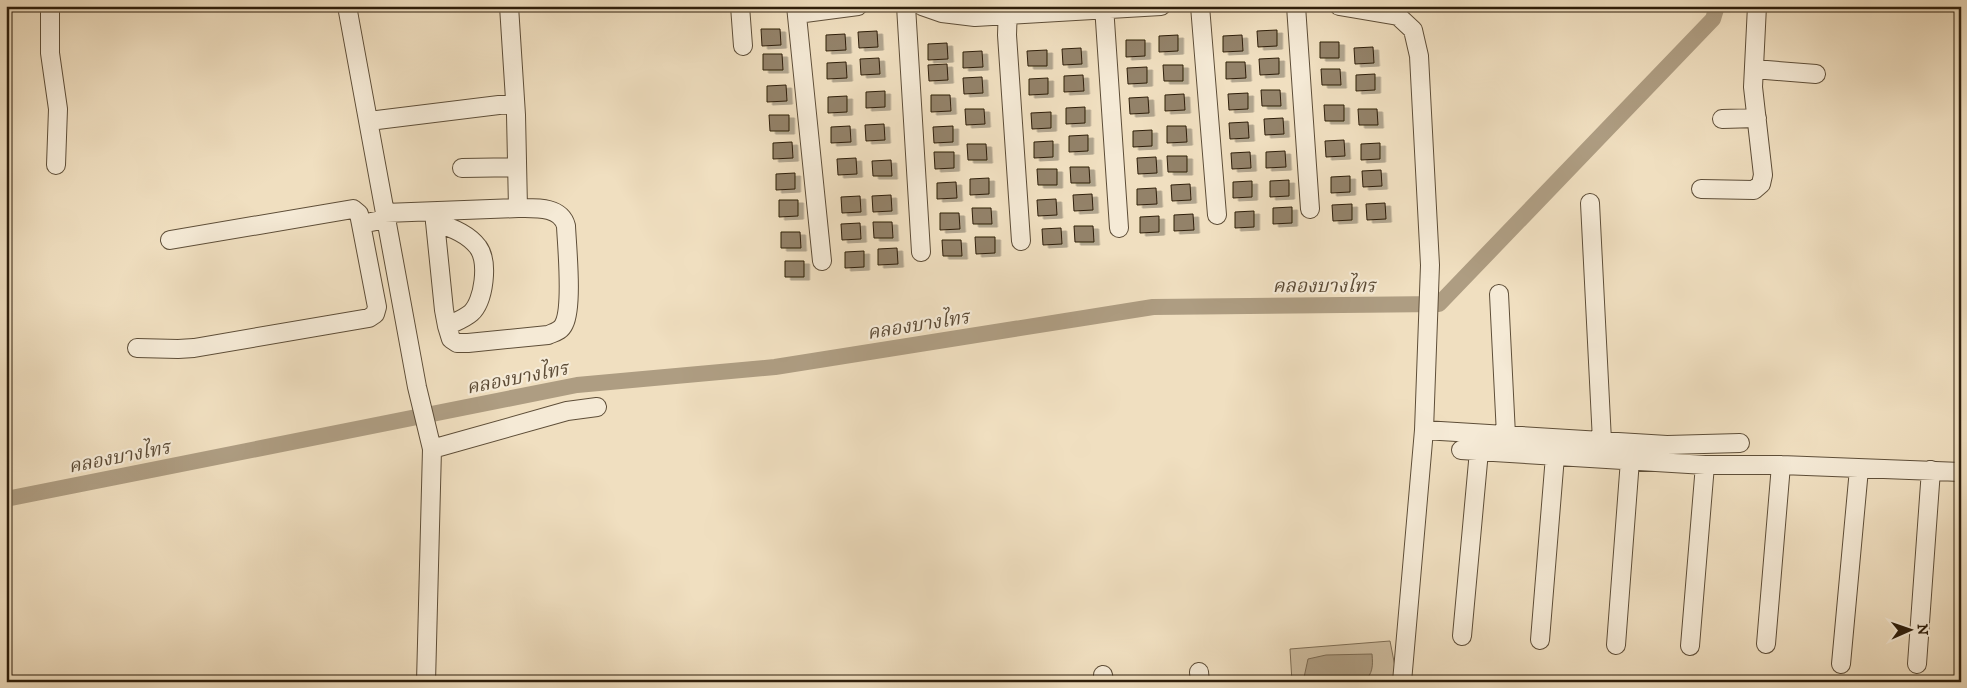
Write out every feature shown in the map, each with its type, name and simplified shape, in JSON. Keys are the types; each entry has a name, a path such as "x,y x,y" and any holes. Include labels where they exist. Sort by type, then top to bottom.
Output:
{"street":[{"path":"50,6 50,53 58,109 56,165"},
{"path":"347,6 417,387 431,447 426,682"},
{"path":"509,6 515,103 518,208"},
{"path":"740,6 743,46"},
{"path":"822,261 796,10 858,6"},
{"path":"906,6 921,252"},
{"path":"922,6 942,13 975,17 1008,11 1161,6"},
{"path":"1200,6 1217,215"},
{"path":"1296,6 1310,209"},
{"path":"1339,6 1397,11 1413,30 1419,56 1430,265 1424,430 1402,682"},
{"path":"1700,189 1754,190 1761,184 1763,175 1753,87 1756,6"},
{"path":"1104,8 1118,228"},
{"path":"1008,11 1021,241"},
{"path":"1754,69 1816,74"},
{"path":"369,121 515,103"},
{"path":"1722,119 1757,118"},
{"path":"462,168 517,167"},
{"path":"1590,203 1602,441"},
{"path":"362,224 386,216 434,218 518,208 534,208 557,212 564,218 566,226 568,311 564,325 559,331 548,335 468,343 457,343 451,339 447,326 434,218"},
{"path":"137,348 194,348 369,318 375,314 377,307 362,224 359,214 353,210 170,240"},
{"path":"434,218 468,237 479,249 485,278 482,291 472,312 447,326"},
{"path":"1498,294 1506,435"},
{"path":"431,447 567,411 597,407"},
{"path":"1424,430 1668,445 1740,443"},
{"path":"1461,450 1706,465 1781,465 1961,472"},
{"path":"1462,636 1480,451"},
{"path":"1540,640 1555,456"},
{"path":"1616,644 1630,460"},
{"path":"1690,646 1706,465"},
{"path":"1766,644 1781,465"},
{"path":"1840,664 1859,468"},
{"path":"1917,664 1931,470"}],"shaded area":[{"path":"1390,641 1398,682 1292,682 1290,649"},
{"path":"1372,654 1372,669 1364,682 1303,682 1308,659 1326,655"}],"building":[{"path":"761,29 780,29 781,45 762,46"},
{"path":"1277,30 1277,46 1258,47 1257,31"},
{"path":"877,31 878,47 859,48 858,32"},
{"path":"845,34 846,50 826,51 826,35"},
{"path":"1178,35 1178,51 1159,52 1159,36"},
{"path":"1242,35 1243,51 1223,52 1223,36"},
{"path":"1126,40 1145,40 1145,56 1126,57"},
{"path":"1320,42 1339,42 1339,58 1320,58"},
{"path":"947,43 948,59 928,60 928,44"},
{"path":"1373,47 1374,63 1355,64 1354,48"},
{"path":"1081,48 1082,64 1063,65 1062,49"},
{"path":"1047,50 1047,66 1028,66 1027,51"},
{"path":"982,51 983,67 963,68 963,52"},
{"path":"763,54 782,54 783,70 763,70"},
{"path":"879,58 880,74 861,75 860,59"},
{"path":"1279,58 1279,74 1260,75 1259,59"},
{"path":"846,62 847,78 827,79 827,63"},
{"path":"1226,62 1245,62 1246,78 1226,79"},
{"path":"947,64 948,80 929,81 928,65"},
{"path":"1163,65 1183,65 1183,81 1164,81"},
{"path":"1147,67 1147,83 1128,84 1127,68"},
{"path":"1321,69 1340,69 1341,85 1322,85"},
{"path":"1375,74 1375,90 1356,91 1356,75"},
{"path":"1083,75 1084,91 1064,92 1064,76"},
{"path":"982,77 983,93 964,94 963,78"},
{"path":"1048,78 1048,94 1029,95 1029,79"},
{"path":"786,85 787,101 767,102 767,86"},
{"path":"1261,90 1280,90 1281,106 1262,106"},
{"path":"885,91 885,107 866,108 866,92"},
{"path":"1248,93 1248,109 1229,110 1228,94"},
{"path":"1184,94 1185,110 1165,111 1165,95"},
{"path":"931,95 950,95 951,111 931,112"},
{"path":"847,96 847,112 828,113 828,97"},
{"path":"1148,97 1149,113 1130,114 1129,98"},
{"path":"1324,105 1344,105 1344,121 1325,121"},
{"path":"1085,107 1085,123 1066,124 1066,108"},
{"path":"965,109 984,109 985,124 966,125"},
{"path":"1358,109 1377,109 1378,125 1359,125"},
{"path":"1051,112 1051,128 1032,129 1031,113"},
{"path":"769,115 789,115 789,131 770,131"},
{"path":"1283,118 1284,134 1265,135 1264,119"},
{"path":"1248,122 1249,138 1230,139 1229,123"},
{"path":"884,124 885,140 866,141 865,125"},
{"path":"850,126 851,142 831,143 831,127"},
{"path":"953,126 953,142 934,143 933,127"},
{"path":"1167,126 1186,126 1187,142 1167,143"},
{"path":"1152,130 1152,146 1133,147 1133,131"},
{"path":"1088,135 1088,151 1069,152 1069,136"},
{"path":"1344,140 1345,156 1326,157 1325,141"},
{"path":"1053,141 1053,157 1034,158 1034,142"},
{"path":"792,142 793,158 773,159 773,143"},
{"path":"1380,143 1380,159 1361,160 1361,144"},
{"path":"967,144 986,144 987,160 968,160"},
{"path":"1285,151 1286,167 1266,168 1266,152"},
{"path":"934,152 954,152 954,168 935,169"},
{"path":"1250,152 1251,168 1232,169 1231,153"},
{"path":"1167,156 1187,156 1187,172 1168,172"},
{"path":"1156,157 1157,173 1138,174 1137,158"},
{"path":"856,158 857,174 838,175 837,159"},
{"path":"891,160 892,176 873,176 872,161"},
{"path":"1070,167 1089,167 1090,183 1071,183"},
{"path":"1037,169 1057,169 1057,185 1038,185"},
{"path":"1381,170 1382,186 1363,187 1362,171"},
{"path":"795,173 795,189 776,190 776,174"},
{"path":"1350,176 1350,192 1331,193 1331,177"},
{"path":"989,178 989,194 970,195 970,179"},
{"path":"1289,180 1289,196 1270,197 1270,181"},
{"path":"1252,181 1252,197 1233,198 1233,182"},
{"path":"956,182 957,198 937,199 937,183"},
{"path":"1190,184 1191,200 1172,201 1171,185"},
{"path":"1156,188 1157,204 1137,205 1137,189"},
{"path":"1092,194 1093,210 1074,211 1073,195"},
{"path":"891,195 892,211 873,212 872,196"},
{"path":"860,196 861,212 842,213 841,197"},
{"path":"1056,199 1057,215 1038,216 1037,200"},
{"path":"779,200 798,200 798,216 779,217"},
{"path":"1385,203 1386,219 1367,220 1366,204"},
{"path":"1352,204 1352,220 1333,221 1332,205"},
{"path":"1292,207 1292,223 1273,224 1273,208"},
{"path":"972,208 991,208 992,224 973,224"},
{"path":"1254,211 1254,227 1235,228 1235,212"},
{"path":"940,213 959,213 960,229 940,230"},
{"path":"1193,214 1194,230 1174,231 1174,215"},
{"path":"1159,216 1159,232 1140,233 1140,217"},
{"path":"873,222 892,222 893,238 874,238"},
{"path":"860,223 861,239 842,240 841,224"},
{"path":"1074,226 1093,226 1094,242 1075,242"},
{"path":"1061,228 1062,244 1043,245 1042,229"},
{"path":"781,232 800,232 801,248 781,248"},
{"path":"975,237 995,237 995,253 976,254"},
{"path":"942,240 961,240 962,256 943,256"},
{"path":"897,248 898,264 878,265 878,249"},
{"path":"864,251 864,267 845,268 845,252"},
{"path":"785,261 804,261 804,277 785,277"}],"waterway":[{"name":"คลองบางไทร","path":"6,499 577,385 775,367 1153,307 1439,304 1713,19 1717,6"}]}
